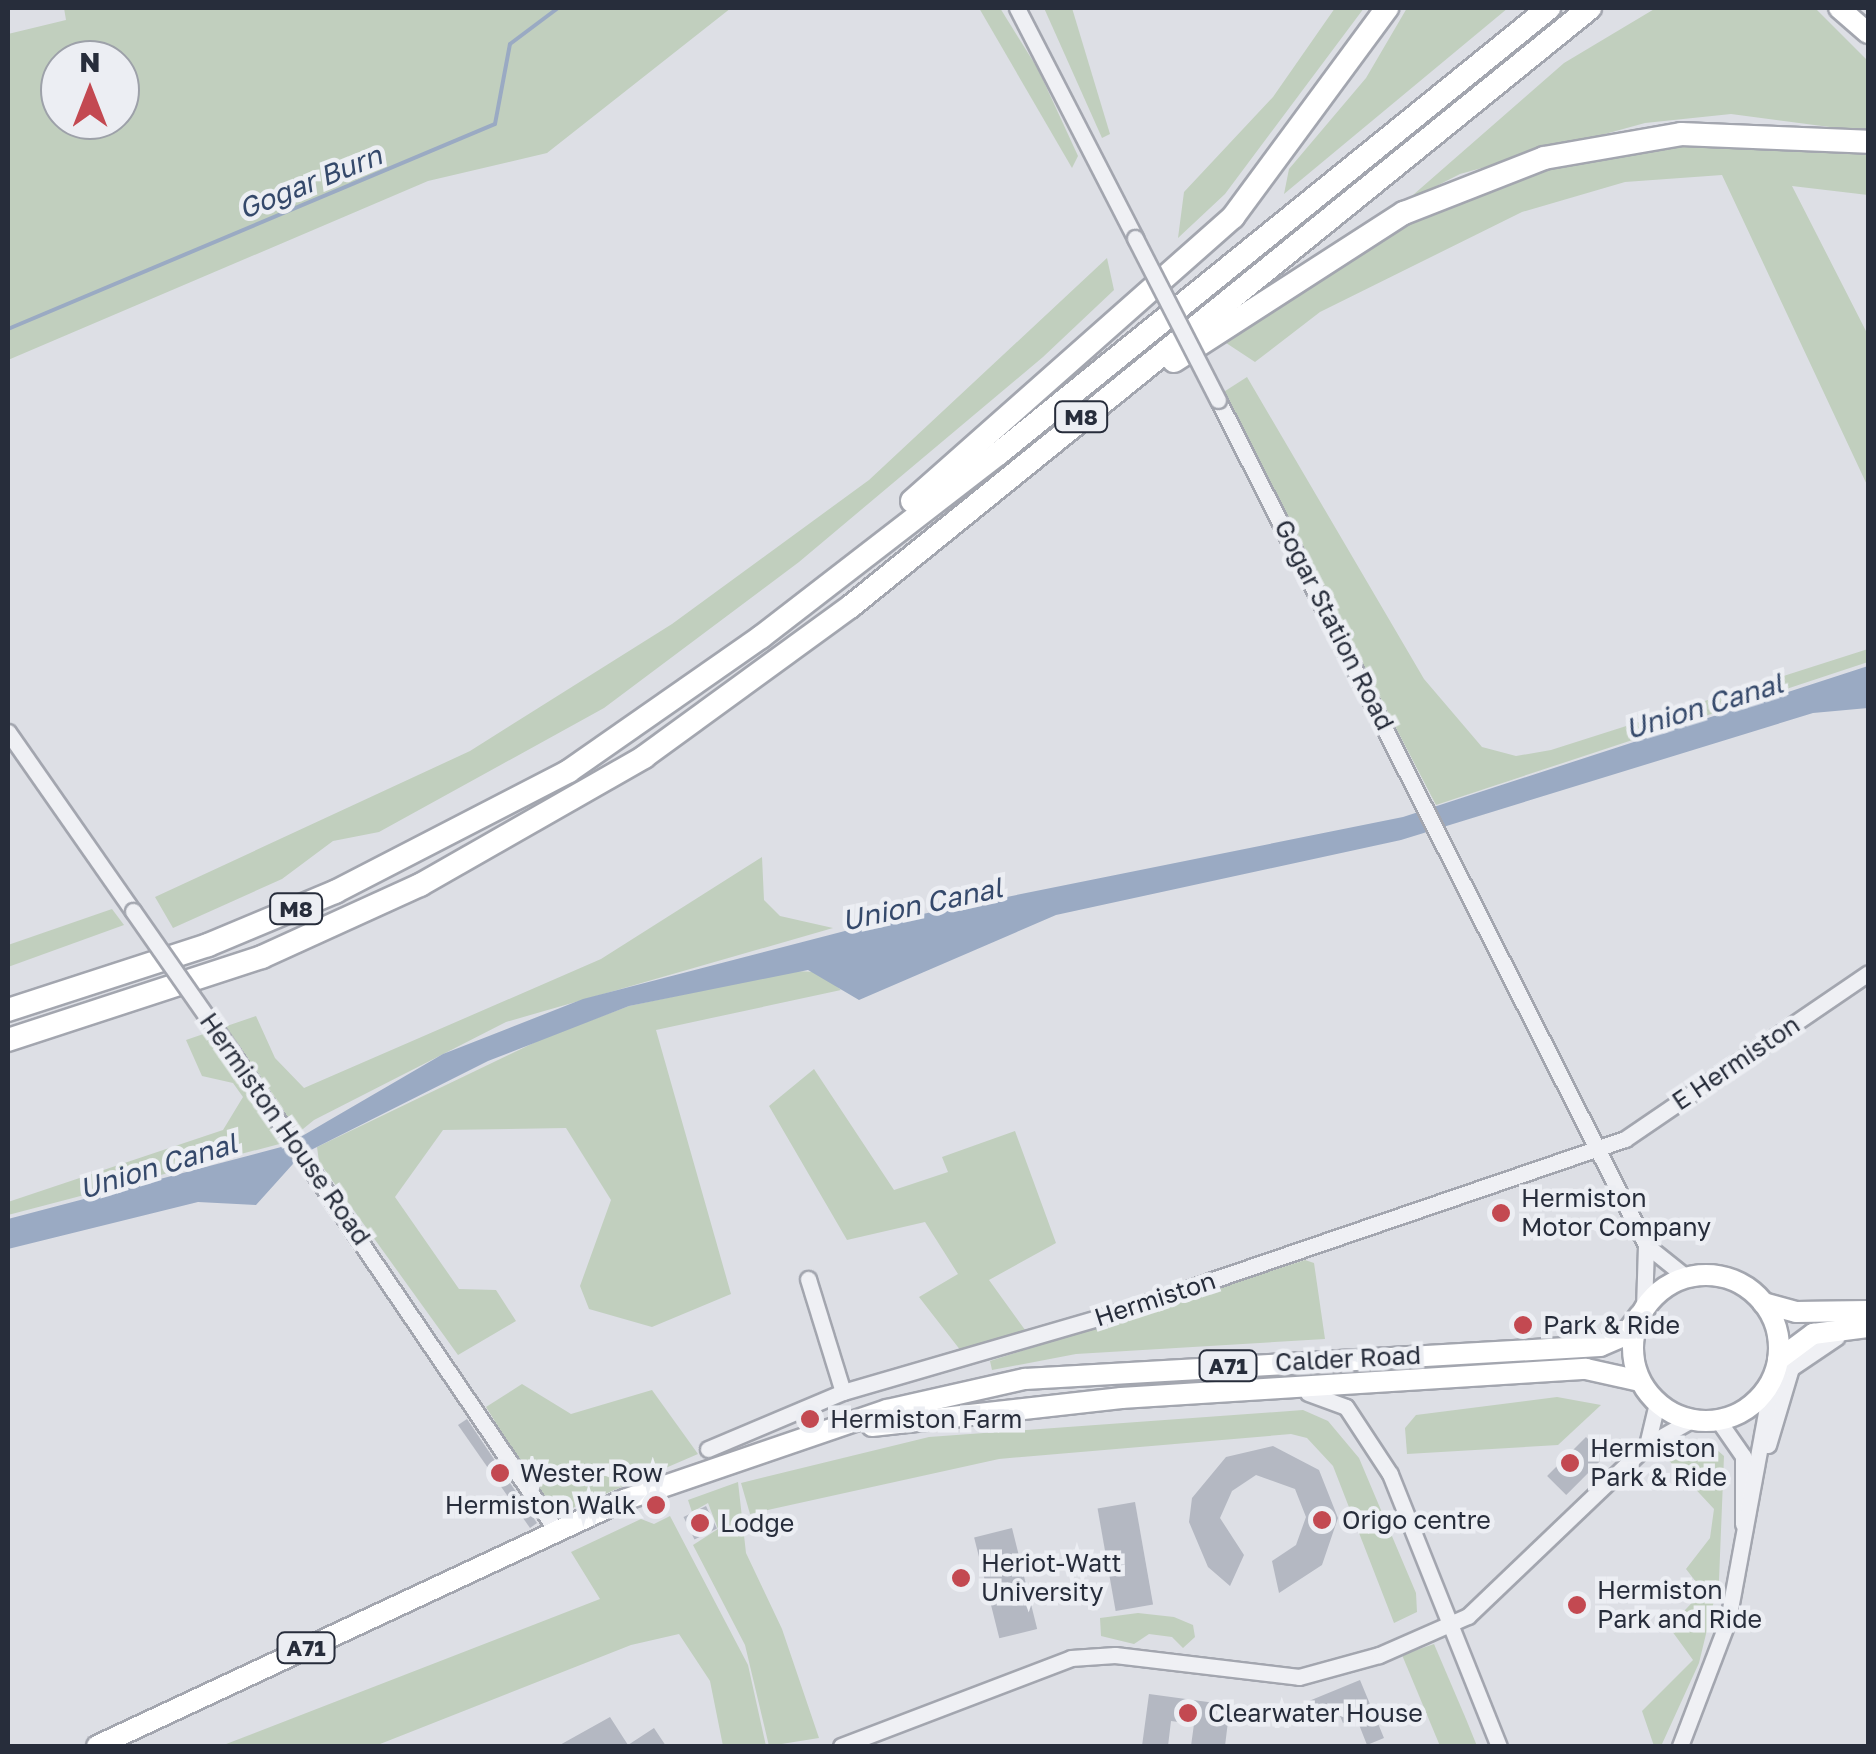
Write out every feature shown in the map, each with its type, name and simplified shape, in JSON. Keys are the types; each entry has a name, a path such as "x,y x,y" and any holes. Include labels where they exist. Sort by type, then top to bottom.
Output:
{"highway":[{"name":"M8","path":"761,638 1232,217 1387,8"},
{"name":"M8","path":"8,1010 208,945 459,832 569,771 761,638 1549,8"},
{"name":"M8","path":"850,607 1590,8"},
{"name":"M8","path":"8,1040 262,957 420,885 644,757 850,607 1211,332 1302,271 1447,193 1589,146 1681,134 1868,142"}],"main road":[{"path":"1839,8 1868,34"},
{"path":"1868,1311 1796,1312 1763,1303 1728,1279 1687,1278 1642,1312 1632,1348 1640,1382 1657,1403 1692,1420 1718,1420 1752,1406 1776,1368 1813,1334 1868,1330"},
{"path":"1763,1303 1776,1368"},
{"name":"Calder Road","path":"96,1746 556,1530 811,1436 1025,1379 1600,1346 1624,1336 1642,1312"},
{"name":"Calder Road","path":"811,1436 1014,1406 1250,1389 1586,1369 1640,1382"}],"street":[{"name":"Gogar Station Road","path":"1017,8 1420,792 1601,1148 1646,1245 1687,1278"},
{"name":"Hermiston House Road","path":"8,732 286,1129 556,1530"},
{"name":"E Hermiston","path":"1601,1148 1868,974"},
{"name":"Hermiston","path":"708,1449 843,1392 1103,1316 1601,1148"},
{"name":"Gogar Station Road","path":"1642,1312 1646,1245"},
{"path":"808,1279 843,1392"},
{"path":"1680,1746 1720,1650 1743,1528 1764,1453 1800,1356 1822,1341 1868,1330"},
{"path":"1764,1453 1776,1368"},
{"path":"1250,1389 1323,1394 1346,1407 1411,1514 1449,1626 1500,1746"},
{"path":"1647,1445 1657,1403"},
{"path":"841,1746 1071,1658 1116,1655 1299,1678 1449,1626 1647,1445 1692,1420"},
{"path":"1718,1420 1743,1456 1743,1528"}],"green space":[{"path":"64,8 731,8 547,153 428,181 8,360 8,34 66,20"},
{"path":"979,8 1000,8 1038,69 1078,156 1072,168"},
{"path":"1044,8 1072,8 1110,134 1102,138"},
{"path":"1335,8 1364,8 1225,194 1178,238 1184,192 1273,97"},
{"path":"1407,8 1508,8 1284,194 1289,169 1366,78"},
{"path":"1656,8 1815,8 1868,61 1868,132 1731,114 1645,123 1460,174 1405,202 1564,63"},
{"path":"1868,142 1868,195 1792,186 1868,335 1868,487 1722,175 1625,182 1522,212 1320,312 1255,362 1211,333 1404,213 1589,146"},
{"path":"1107,258 1114,290 1043,357 799,562 604,708 379,832 333,841 282,879 173,928 155,897 470,751 672,624 869,480"},
{"path":"1247,377 1424,679 1482,747 1516,756 1551,750 1868,649 1868,662 1436,805 1222,393"},
{"path":"762,857 764,900 780,916 833,928 506,1022 314,1120 287,1142 8,1215 8,1202 223,1130 243,1097 233,1083 202,1076 186,1040 256,1016 275,1058 304,1088 601,959"},
{"path":"112,909 124,925 8,967 8,945"},
{"path":"793,971 819,972 841,990 656,1030 731,1294 652,1327 589,1309 580,1286 611,1200 566,1128 443,1130 395,1197 459,1289 496,1290 516,1321 458,1355 319,1162 317,1147 546,1037 629,1006"},
{"path":"814,1069 894,1190 948,1172 942,1157 1015,1131 1056,1243 989,1280 1028,1334 961,1351 919,1297 958,1274 925,1222 847,1240 769,1106"},
{"path":"1305,1260 1314,1263 1325,1339 1076,1354 992,1370 990,1361"},
{"path":"522,1384 571,1414 652,1390 698,1454 554,1516 486,1407"},
{"path":"1557,1397 1601,1405 1558,1445 1407,1454 1405,1428 1416,1415"},
{"path":"1303,1410 1328,1421 1359,1458 1416,1593 1417,1612 1394,1623 1333,1466 1307,1438 1291,1434 999,1459 750,1514 741,1483 929,1437"},
{"path":"1682,1442 1709,1443 1724,1456 1719,1580 1699,1663 1662,1744 1654,1746 1642,1711 1693,1660 1669,1627 1703,1591 1686,1569 1710,1538 1714,1509 1661,1452"},
{"path":"738,1482 746,1553 782,1629 819,1738 769,1746 745,1645 693,1545 718,1529 708,1503 692,1512 688,1500"},
{"path":"670,1516 748,1665 766,1746 723,1746 710,1681 679,1634 631,1645 375,1746 221,1746 600,1599 571,1552 641,1519 654,1524"},
{"path":"1138,1613 1174,1617 1193,1625 1195,1637 1183,1648 1172,1637 1149,1634 1134,1644 1101,1636 1100,1618"},
{"path":"1434,1644 1477,1746 1440,1746 1402,1655"}],"water":[{"path":"1868,666 1868,708 1813,713 1401,840 1056,915 859,1000 808,970 629,1006 488,1061 301,1155 256,1205 198,1202 8,1249 8,1219 285,1146 443,1054 583,999 868,925 1403,817"}],"building":[{"name":"Wester Row","path":"467,1419 537,1523 530,1528 458,1425"},
{"path":"1586,1437 1605,1456 1566,1495 1547,1476"},
{"name":"Origo centre","path":"1273,1446 1319,1470 1338,1518 1322,1565 1279,1593 1272,1561 1296,1545 1306,1517 1295,1489 1256,1475 1232,1491 1220,1518 1244,1555 1230,1586 1208,1567 1189,1522 1192,1498 1226,1457"},
{"path":"1135,1502 1153,1604 1116,1611 1098,1509"},
{"name":"Lodge","path":"706,1506 717,1528 694,1539 684,1517"},
{"path":"1012,1528 1037,1629 999,1638 974,1537"},
{"path":"1360,1680 1384,1738 1367,1745 1356,1717 1343,1723 1337,1709 1310,1720 1304,1703"},
{"name":"Clearwater House","path":"1149,1694 1230,1705 1225,1746 1191,1746 1194,1724 1171,1721 1168,1746 1142,1746"},
{"path":"610,1717 628,1745 654,1728 666,1746 558,1746"}],"waterway":[{"name":"Gogar Burn","path":"8,329 495,124 510,44 558,8"}],"place":[{"name":"Hermiston Motor Company","path":"1501,1213"},
{"name":"Park & Ride","path":"1523,1325"},
{"name":"Hermiston Farm","path":"810,1419"},
{"name":"Hermiston Park & Ride","path":"1570,1463"},
{"name":"Wester Row","path":"500,1473"},
{"name":"Hermiston Walk","path":"656,1505"},
{"name":"Origo centre","path":"1322,1520"},
{"name":"Lodge","path":"700,1523"},
{"name":"Heriot-Watt University","path":"961,1578"},
{"name":"Hermiston Park and Ride","path":"1577,1605"},
{"name":"Clearwater House","path":"1188,1713"}],"water label":[{"name":"Union Canal","path":"1704,706"},
{"name":"Union Canal","path":"922,904"},
{"name":"Union Canal","path":"158,1166"}]}
